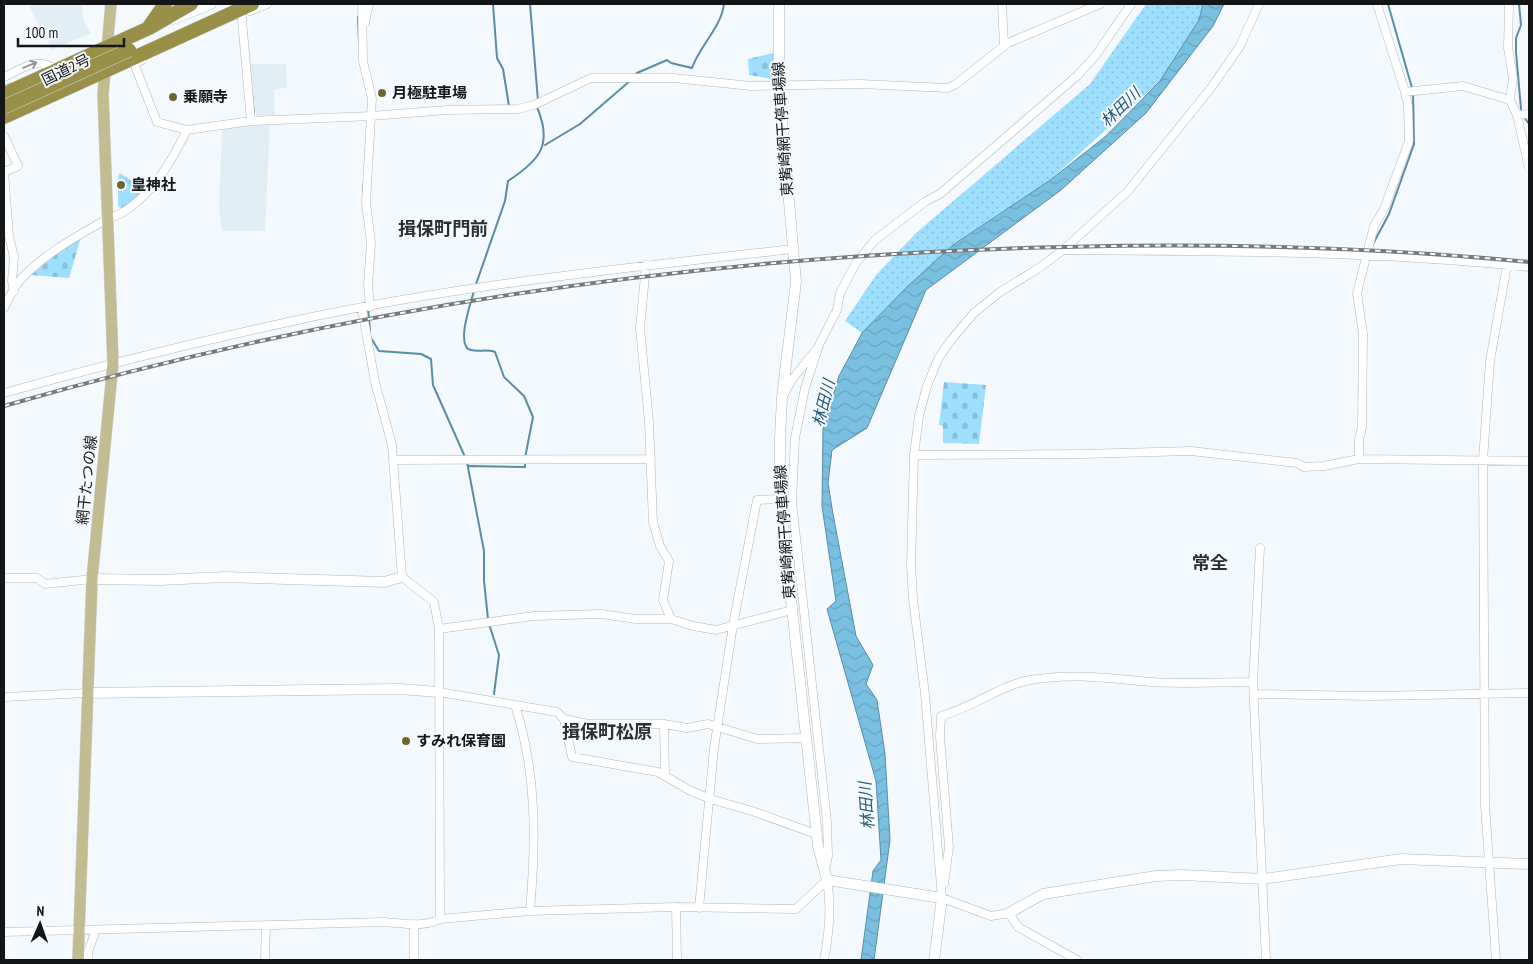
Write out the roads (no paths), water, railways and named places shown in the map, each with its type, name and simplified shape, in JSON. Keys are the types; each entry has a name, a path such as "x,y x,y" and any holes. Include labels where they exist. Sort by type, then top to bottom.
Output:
{"highway":[{"path":"149,28 165,4"},
{"name":"国道2号","path":"4,94 149,28 191,4"},
{"name":"国道2号","path":"4,118 104,70 176,41 241,10"},
{"path":"4,107 129,50 241,10"}],"main road":[{"name":"網干たつの線","path":"78,960 92,580 113,363 103,94 111,4"}],"street":[{"path":"149,28 211,4"},
{"path":"251,121 241,10 266,4"},
{"path":"362,4 363,61 372,99 366,168 366,203 371,243 366,308 375,382 389,428 402,577 434,602 439,629 440,919"},
{"path":"363,30 368,4"},
{"name":"東觜崎網干停車場線","path":"779,4 779,86 796,282 782,397 780,499 816,834 826,876"},
{"path":"1002,4 1004,46"},
{"path":"176,41 135,63 135,66 157,122 187,130 251,121 372,116 447,110 518,109 534,105 591,78 673,78 727,85 860,84 948,88 956,84 1004,46 1100,4"},
{"path":"824,960 829,932 829,894 826,876 828,856 827,822 792,493 794,438 805,388 819,345 837,310 840,293 856,263 875,240 926,201 940,194 1078,75 1096,55 1131,4"},
{"path":"942,898 925,694 913,598 910,535 914,456 919,416 927,386 938,359 974,313 1000,292 1039,268 1063,250 1128,191 1144,172 1146,166 1187,120 1240,46 1259,4"},
{"path":"1359,459 1362,428 1363,334 1357,292 1368,256 1374,226 1384,210 1409,141 1408,106 1405,92 1377,4"},
{"path":"1509,4 1508,48 1513,78 1510,100 1517,115 1529,168"},
{"path":"4,77 39,62 48,64 56,70"},
{"path":"1405,92 1443,86 1463,86 1510,100"},
{"path":"4,124 55,100 62,91"},
{"path":"1517,115 1529,114"},
{"path":"4,308 21,279 44,259 72,239 127,210 150,190 174,154 187,130"},
{"path":"4,136 18,166 4,172 9,236 14,257 12,281 14,291"},
{"path":"4,393 113,363 294,320 471,290 646,265 793,249"},
{"path":"1063,250 1241,252 1368,256 1529,267"},
{"path":"646,265 640,328 651,459 653,522 660,546 669,561 663,600 671,618"},
{"path":"1496,960 1485,806 1486,693 1483,460 1490,362 1507,265"},
{"path":"782,397 791,381 819,345"},
{"path":"914,456 1082,454 1191,450 1296,463 1304,467 1324,466 1359,459 1529,461"},
{"path":"393,460 651,459"},
{"path":"699,908 710,799 711,770 733,625 757,500 780,499"},
{"path":"1260,548 1253,682 1266,960"},
{"path":"4,578 37,578 45,584 92,580 160,580 225,576 384,582 402,577"},
{"path":"439,629 534,616 601,614 636,619 671,618 693,626 716,630 792,610"},
{"path":"934,960 949,847 940,738 941,716 962,711 1024,681 1046,678 1119,677 1170,683 1253,682"},
{"path":"4,697 87,693 399,689 439,692 557,712 564,719 572,757 665,775 689,790 710,799 752,810 816,834"},
{"path":"1254,694 1371,696 1529,693"},
{"path":"515,705 528,750 532,787 535,829 530,911"},
{"path":"564,719 588,724 664,724 687,728 708,724 757,739 805,738"},
{"path":"664,724 665,775"},
{"path":"826,876 942,898 991,916 1009,913 1043,894 1156,876 1182,875 1262,879 1402,859 1529,864"},
{"path":"4,932 384,922 414,924 433,923 440,919 530,911 676,906 796,909 826,876"},
{"path":"676,906 677,960"},
{"path":"1009,913 1018,928 1078,960"},
{"path":"414,924 414,960"},
{"path":"265,960 266,925"},
{"path":"88,960 88,952 96,930"}],"water":[{"path":"1203,4 1224,4 1213,26 1146,113 1061,190 926,290 867,428 832,450 828,483 856,636 873,665 866,684 877,700 885,754 890,840 874,960 861,960 873,871 881,860 876,781 827,609 836,601 822,506 823,429 839,376 862,333 908,286 953,245 1049,181 1106,136 1160,81 1199,20"}],"waterway":[{"path":"493,4 497,58 503,69 509,106 512,106"},
{"path":"530,4 538,101"},
{"path":"637,73 667,60 671,63 692,68 715,29 724,4"},
{"path":"1388,4 1412,88"},
{"path":"1519,4 1521,25 1516,38 1516,52 1521,109"},
{"path":"358,17 359,42"},
{"path":"545,145 580,124 631,80"},
{"path":"1373,244 1389,214 1414,144 1413,92"},
{"path":"252,94 254,114"},
{"path":"475,287 505,201 508,181 528,166 535,158 543,142 542,120 537,107"},
{"path":"1524,117 1529,124"},
{"path":"363,194 364,181"},
{"path":"4,222 4,255"},
{"path":"474,291 465,324 464,341 466,347 471,350 495,352 504,377 524,396 533,417 525,458"},
{"path":"368,308 370,331"},
{"path":"371,338 379,351 421,354 431,359 433,385 465,457"},
{"path":"467,462 484,551 484,581 488,619"},
{"path":"469,466 525,467 525,463"},
{"path":"489,624 499,655 494,694"}],"tunnel":[{"path":"235,4 237,20"},
{"path":"4,72 9,84 9,93"}],"railway":[{"path":"4,406 134,371 265,340 397,314 529,292 662,274 796,261 930,252 1065,247 1239,246 1413,253 1529,262"}],"place":[{"name":"月極駐車場","path":"382,93"},
{"name":"乗願寺","path":"173,97"},
{"name":"皇神社","path":"121,185"},
{"name":"すみれ保育園","path":"406,741"}],"district":[{"name":"揖保町門前","path":"443,229"},
{"name":"常全","path":"1210,563"},
{"name":"揖保町松原","path":"607,732"}],"water label":[{"name":"林田川","path":"1120,107"},
{"name":"林田川","path":"823,403"},
{"name":"林田川","path":"866,806"}]}
